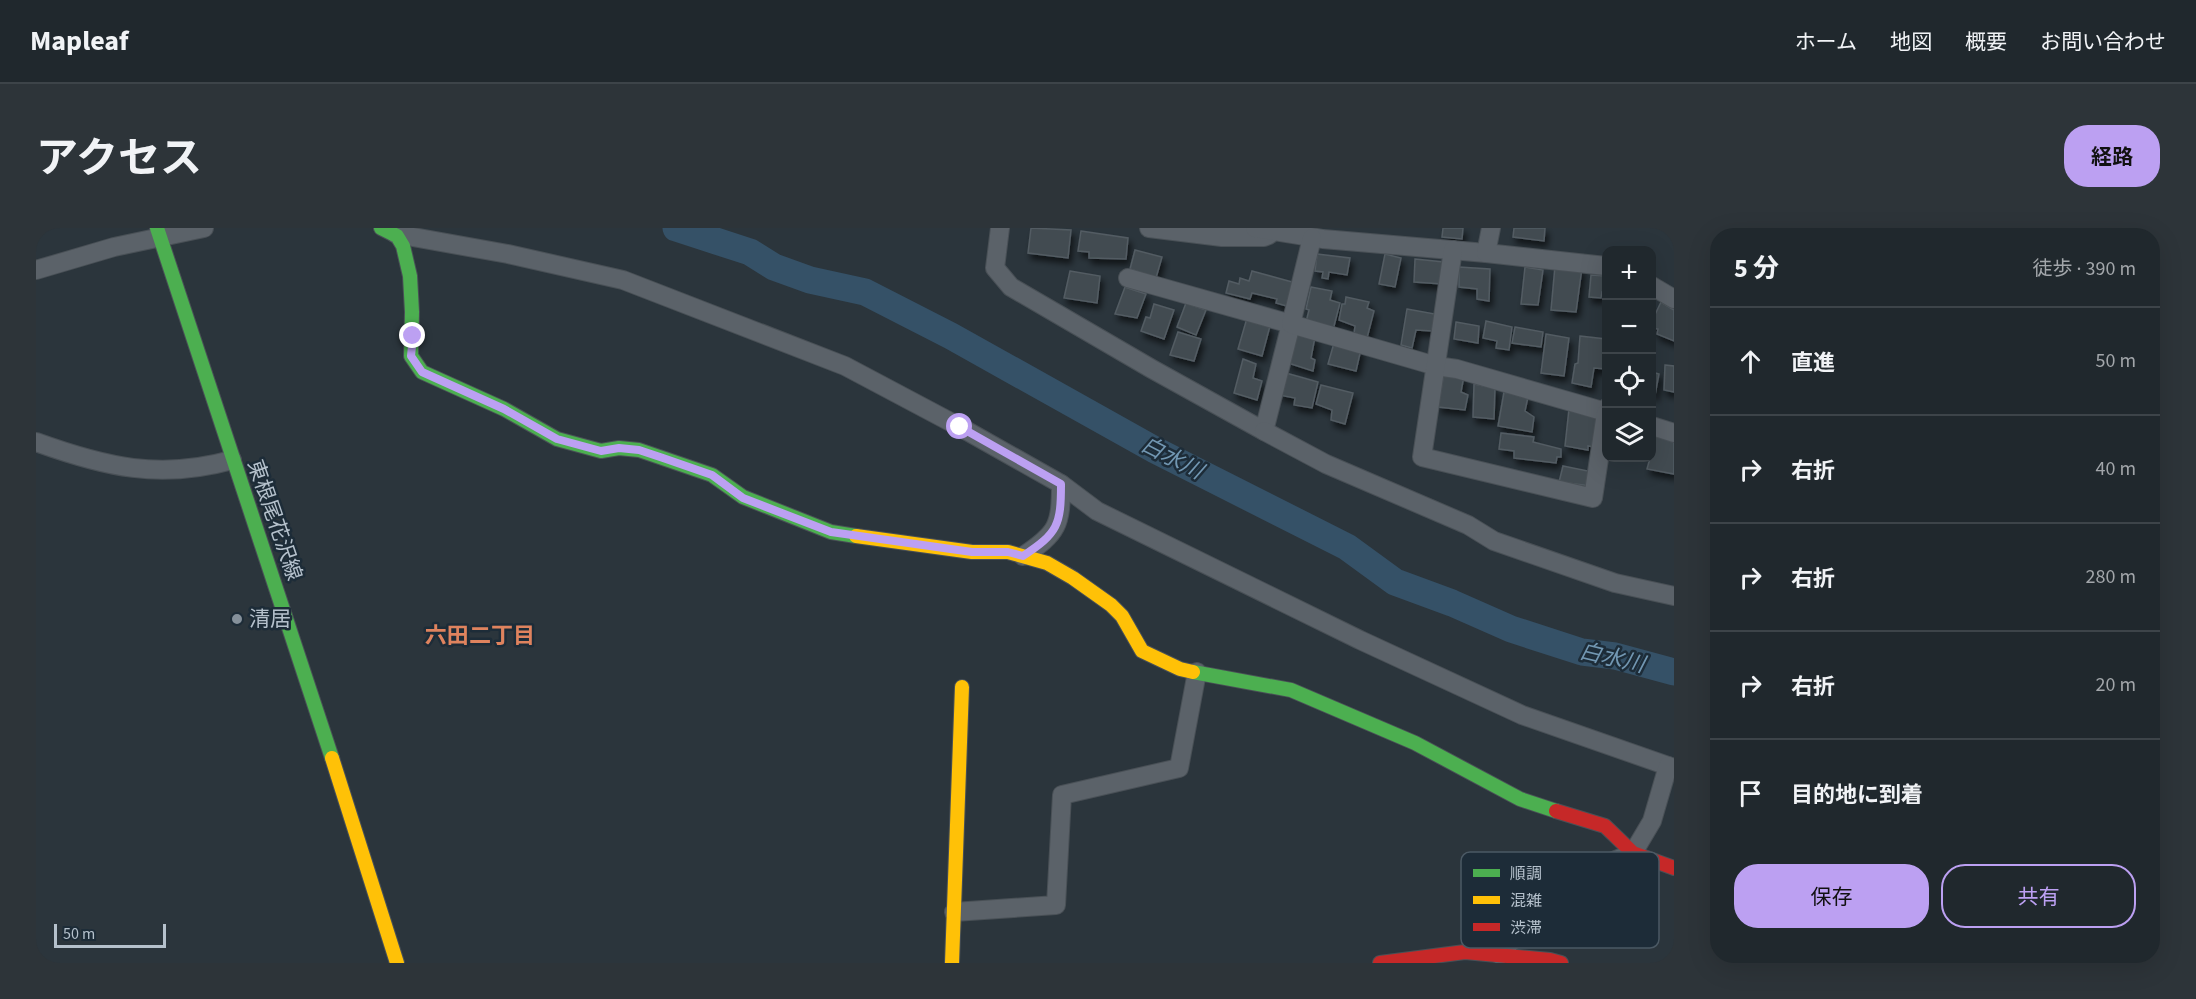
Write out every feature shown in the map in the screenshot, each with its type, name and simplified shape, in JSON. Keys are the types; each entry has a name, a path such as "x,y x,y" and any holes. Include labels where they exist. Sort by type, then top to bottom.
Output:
{"street":[{"path":"36,270 114,248 158,232 204,228"},
{"path":"1000,228 995,268 1011,287 1264,431 1326,464 1468,525 1494,541 1615,583 1674,596"},
{"path":"1149,228 1222,237 1264,237 1278,232"},
{"path":"1256,228 1312,238 1602,266"},
{"path":"1486,253 1491,228"},
{"path":"389,231 520,256 623,280 845,366 1061,484 1097,511 1360,640 1511,710 1671,767 1652,821 1634,852"},
{"path":"389,231 405,249 410,283 413,336 411,356 422,372 447,385 504,409 557,439 601,451 619,448 639,450 663,458 712,475 743,498 831,532 972,552 1008,552 1047,563 1111,605 1122,616 1142,651 1180,669 1291,690 1414,743 1520,799 1605,826 1631,852"},
{"name":"東根尾花沢線","path":"158,232 308,684 397,963"},
{"path":"1264,431 1312,238"},
{"path":"1453,250 1422,457 1593,498 1602,439"},
{"path":"1128,278 1436,366 1457,369 1602,412"},
{"path":"1656,288 1674,299"},
{"path":"1656,427 1674,433"},
{"path":"36,442 85,458 138,470 175,471 204,468 232,460"},
{"path":"1023,556 1043,543 1057,526 1061,511 1061,484"},
{"path":"954,912 1056,905 1062,795 1179,768 1197,672"},
{"path":"952,963 962,687"},
{"path":"1659,863 1674,868"},
{"path":"1500,955 1506,948"},
{"path":"1380,963 1500,955 1561,963"}],"building":[{"path":"1031,228 1071,230 1068,258 1028,253"},
{"path":"1443,228 1463,228 1462,239 1442,237"},
{"path":"1514,228 1545,228 1544,241 1513,237"},
{"path":"1081,231 1128,238 1126,259 1089,258 1089,252 1078,251"},
{"path":"1135,250 1162,257 1156,278 1130,269"},
{"path":"1317,254 1350,258 1347,275 1329,272 1328,279 1322,278 1323,272 1315,271"},
{"path":"1385,254 1401,258 1395,287 1379,284"},
{"path":"1415,259 1444,262 1442,284 1414,282"},
{"path":"1555,266 1582,268 1576,312 1551,310"},
{"path":"1459,267 1490,269 1489,301 1477,299 1477,289 1459,287"},
{"path":"1525,267 1543,270 1538,305 1521,304"},
{"path":"1070,271 1100,276 1097,303 1064,298"},
{"path":"1252,271 1296,283 1290,307 1276,303 1277,299 1252,293 1250,299 1226,293 1229,281 1239,284 1240,278 1249,281"},
{"path":"1591,275 1602,276 1601,298 1589,297"},
{"path":"1125,287 1146,294 1137,318 1115,314"},
{"path":"1311,287 1332,291 1330,300 1340,303 1333,330 1306,322 1309,310 1306,309"},
{"path":"1346,297 1369,302 1367,308 1374,311 1367,338 1354,334 1355,326 1339,320"},
{"path":"1661,302 1674,310 1674,341 1657,334 1656,313"},
{"path":"1186,303 1206,310 1196,335 1177,327"},
{"path":"1154,304 1174,310 1164,339 1141,331 1146,317 1150,318"},
{"path":"1407,309 1435,314 1432,331 1416,330 1412,348 1401,345"},
{"path":"1247,318 1270,326 1262,356 1238,349"},
{"path":"1486,321 1512,327 1509,350 1496,348 1497,341 1483,338"},
{"path":"1456,322 1479,326 1478,343 1454,339"},
{"path":"1515,327 1543,332 1541,347 1512,343"},
{"path":"1178,332 1201,339 1194,361 1170,355"},
{"path":"1296,333 1315,337 1311,358 1315,360 1313,371 1288,363"},
{"path":"1546,334 1569,338 1564,376 1541,373"},
{"path":"1580,336 1602,339 1602,369 1594,368 1591,387 1572,383 1575,364 1578,363"},
{"path":"1334,343 1361,349 1356,371 1328,364"},
{"path":"1243,359 1256,364 1253,378 1262,381 1257,400 1234,393"},
{"path":"1665,365 1674,366 1674,392 1664,390"},
{"path":"1444,372 1464,376 1461,392 1468,395 1465,410 1438,407"},
{"path":"1286,373 1318,382 1312,408 1294,405 1295,398 1279,395"},
{"path":"1656,373 1659,374 1656,390"},
{"path":"1474,384 1495,388 1494,419 1473,417"},
{"path":"1321,385 1353,393 1345,424 1331,420 1332,410 1316,404"},
{"path":"1504,392 1528,397 1525,411 1534,417 1532,432 1498,426"},
{"path":"1569,409 1597,416 1594,447 1588,446 1588,450 1565,446"},
{"path":"1501,433 1534,437 1533,442 1561,449 1561,457 1557,457 1556,463 1514,458 1514,451 1499,449"},
{"path":"1656,434 1674,439 1674,474 1647,469 1649,462 1656,462"},
{"path":"1563,466 1593,472 1591,486 1559,482"}],"waterway":[{"name":"白水川","path":"676,228 750,252 774,267 810,280 865,292 951,336 1155,450 1347,547 1395,582 1452,603 1511,629 1582,652 1615,656 1674,672"}],"traffic: fast":[{"path":"157,228 332,758"},
{"path":"381,228 397,236 403,246 410,276 411,356 422,372 504,409 557,439 601,451 619,448 639,450 712,475 743,497 831,532 856,536"},
{"path":"1193,672 1291,690 1415,743 1520,799 1556,811"}],"traffic: slow":[{"path":"856,536 972,552 1008,552 1047,563 1111,605 1122,616 1142,651 1180,669 1193,672"},
{"path":"952,963 962,687"},
{"path":"332,758 397,963"}],"traffic: jam":[{"path":"1556,811 1605,826 1632,852"},
{"path":"1659,863 1674,868"},
{"path":"1380,963 1465,952 1561,963"}],"place":[{"name":"清居","path":"237,619"}],"district":[{"name":"六田二丁目","path":"480,636"}],"route":[{"path":"413,336 411,356 422,372 504,409 557,439 601,451 619,448 639,450 663,458 712,475 743,498 831,532 972,552 1008,552 1023,556 1043,543 1057,526 1061,511 1061,484 960,427"}]}
